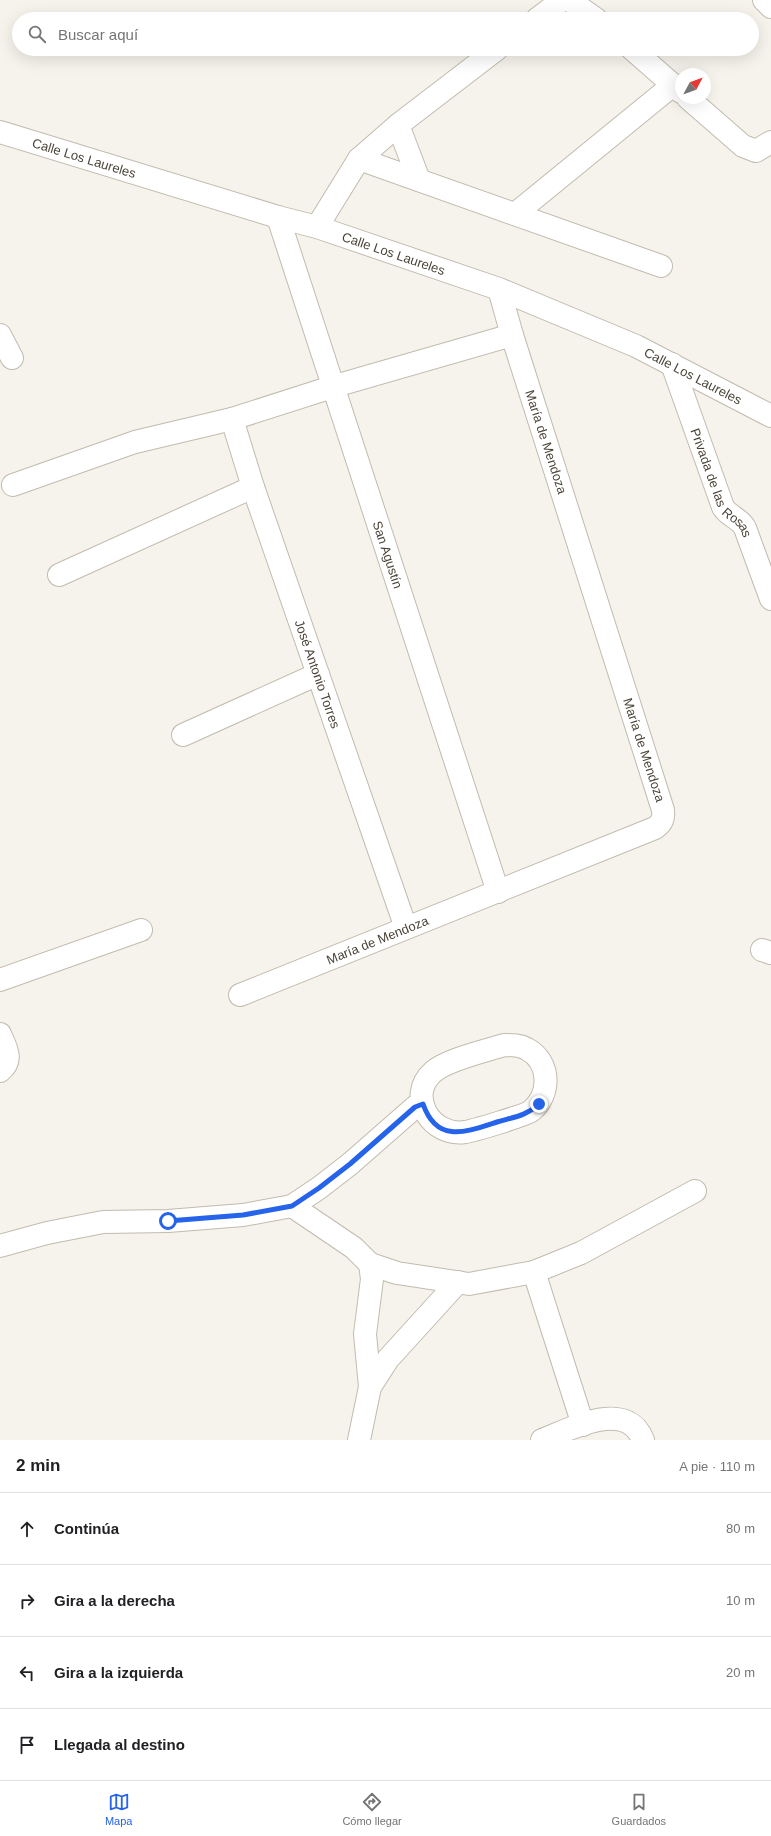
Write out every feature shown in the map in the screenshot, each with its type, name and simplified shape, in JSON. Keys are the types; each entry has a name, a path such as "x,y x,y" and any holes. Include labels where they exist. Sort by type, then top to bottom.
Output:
{"street":[{"path":"546,12 562,0"},
{"path":"569,0 586,12"},
{"path":"764,0 771,7"},
{"path":"317,227 359,159 398,125 488,56"},
{"path":"640,56 675,87"},
{"path":"515,214 675,96"},
{"path":"695,104 743,146 756,151 771,142"},
{"path":"398,125 419,180"},
{"name":"Calle Los Laureles","path":"0,132 278,217 317,227 499,289 636,346 771,416"},
{"path":"359,159 661,266"},
{"name":"San Agustín","path":"278,217 335,386 498,892"},
{"name":"María de Mendoza","path":"240,996 655,828 661,824 664,818 663,810 512,335 499,289"},
{"path":"0,335 12,358"},
{"path":"13,485 135,442 232,419 335,386 512,335"},
{"name":"Privada de las Rosas","path":"672,364 723,507 727,513 742,522 771,599"},
{"name":"José Antonio Torres","path":"232,419 253,487 406,928"},
{"path":"60,575 253,487"},
{"path":"183,736 318,674"},
{"path":"0,980 141,930"},
{"path":"0,1034 8,1051 9,1059 6,1066 0,1071"},
{"path":"504,1045 516,1045 528,1049 537,1057 544,1068 546,1080 544,1093 539,1104 530,1112 465,1132 454,1133 443,1130 434,1124 426,1114 423,1104 422,1093 425,1082 432,1072 442,1066 504,1045"},
{"path":"0,1246 47,1233 103,1222 168,1221 243,1215 292,1206 319,1188 350,1164 415,1107 423,1104"},
{"path":"292,1206 354,1248 370,1264 404,1274 469,1284 534,1272 581,1253 695,1191"},
{"path":"359,1440 370,1386 365,1334 372,1280 370,1264"},
{"path":"534,1272 583,1425"},
{"path":"370,1386 388,1359 458,1282"},
{"path":"542,1440 600,1419 612,1417 623,1420 633,1426 643,1440"}],"route":[{"path":"168,1221 243,1215 292,1206 319,1188 350,1164 385,1134 404,1115 415,1107 423,1104 426,1114 434,1124 443,1130 454,1133 465,1132 530,1112 539,1104"}]}
